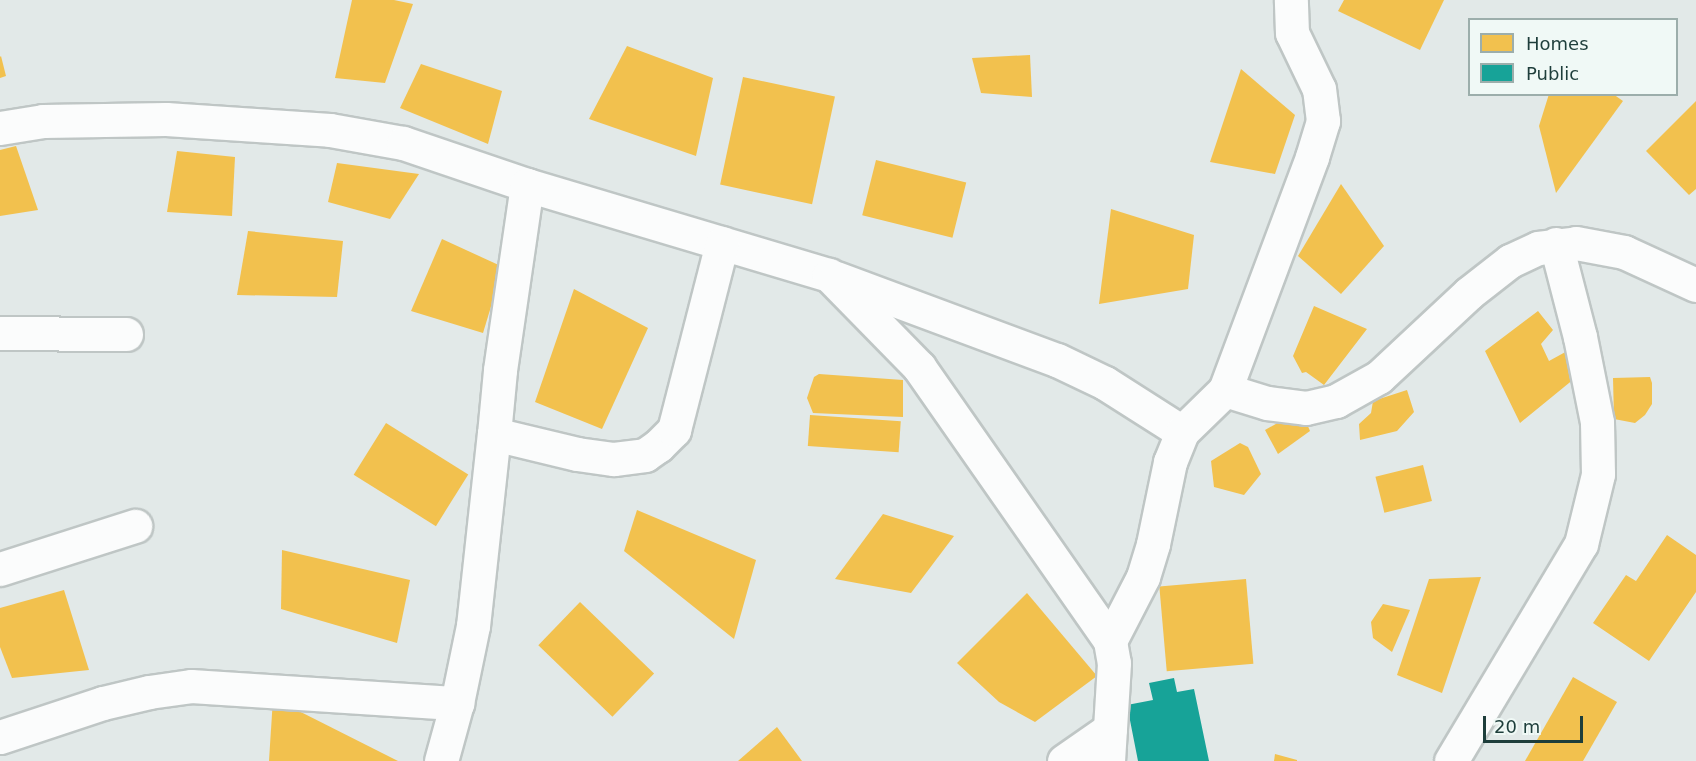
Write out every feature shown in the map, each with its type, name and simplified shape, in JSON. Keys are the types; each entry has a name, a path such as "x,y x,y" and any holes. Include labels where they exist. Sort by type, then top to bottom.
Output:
{"street":[{"path":"1110,641 1143,577 1154,544 1170,462 1182,432 1225,390 1312,157 1323,121 1319,89 1292,33 1291,0"},
{"path":"0,128 44,121 166,119 330,130 403,143 528,185 829,275 1057,360 1105,383 1182,432"},
{"path":"441,761 457,703 473,626 500,370 528,185"},
{"path":"494,434 577,454 614,459 645,455 658,446 674,430 723,243"},
{"path":"1225,390 1267,403 1306,408 1336,401 1379,377 1469,293 1510,261 1538,248 1575,243 1624,252 1696,285"},
{"path":"1450,761 1581,544 1598,474 1597,422 1580,337 1556,244"},
{"path":"829,275 919,367 1110,641 1114,663 1108,761"},
{"path":"0,333 126,334"},
{"path":"0,569 135,526"},
{"path":"0,736 103,703 149,692 191,686 457,703"},
{"path":"1064,761 1110,729"}],"building: Homes":[{"path":"352,0 394,0 413,4 385,83 335,78"},
{"path":"1344,0 1444,0 1420,50 1338,11"},
{"path":"627,46 713,78 696,156 589,119"},
{"path":"1030,55 1032,97 981,93 972,58"},
{"path":"0,57 6,76 0,78"},
{"path":"421,64 502,91 488,144 400,108"},
{"path":"1241,69 1295,115 1275,174 1210,162"},
{"path":"743,77 835,97 812,204 720,185"},
{"path":"1548,96 1616,96 1623,101 1556,193 1539,126"},
{"path":"1696,101 1696,189 1689,195 1646,151"},
{"path":"16,146 38,210 0,216 0,150"},
{"path":"177,151 235,157 232,216 167,212"},
{"path":"876,160 966,182 952,238 862,215"},
{"path":"337,163 419,174 390,219 328,202"},
{"path":"1341,184 1384,246 1341,294 1298,256"},
{"path":"1111,209 1194,235 1188,289 1099,304"},
{"path":"248,231 343,241 337,297 237,295"},
{"path":"442,239 503,267 483,333 411,311"},
{"path":"574,289 648,328 602,429 535,402"},
{"path":"1314,306 1367,329 1324,385 1306,372 1302,373 1293,356"},
{"path":"1538,311 1553,330 1541,344 1549,361 1569,350 1580,374 1520,423 1485,351"},
{"path":"819,374 903,380 903,417 813,413 807,398 814,377"},
{"path":"1650,377 1652,404 1645,415 1635,423 1614,419 1613,378"},
{"path":"1407,390 1414,412 1397,431 1360,440 1359,424 1371,413 1373,401"},
{"path":"1297,412 1305,419 1310,431 1278,454 1265,430"},
{"path":"810,415 901,421 899,452 808,446"},
{"path":"386,423 468,474 436,526 354,475"},
{"path":"1240,443 1248,447 1261,474 1244,495 1214,487 1211,461"},
{"path":"1423,465 1432,501 1384,513 1375,477"},
{"path":"637,510 756,560 734,639 624,551"},
{"path":"883,514 954,536 911,593 835,579"},
{"path":"1667,535 1696,555 1696,592 1649,661 1593,623 1626,575 1636,581"},
{"path":"282,550 410,580 397,643 281,609"},
{"path":"1481,577 1442,693 1397,675 1429,579"},
{"path":"1246,579 1253,664 1167,671 1159,587"},
{"path":"64,590 89,670 12,678 0,647 0,608"},
{"path":"1027,593 1097,676 1035,722 999,702 957,663"},
{"path":"580,602 654,674 612,717 538,645"},
{"path":"1383,604 1410,610 1392,652 1373,638 1371,622"},
{"path":"1573,677 1617,702 1583,761 1525,761"},
{"path":"273,698 398,761 269,761"},
{"path":"777,727 802,761 738,761"},
{"path":"1275,754 1297,760 1297,761 1274,761"}],"building: Public":[{"path":"1174,678 1177,692 1194,689 1209,761 1138,761 1127,705 1153,700 1149,683"}]}
